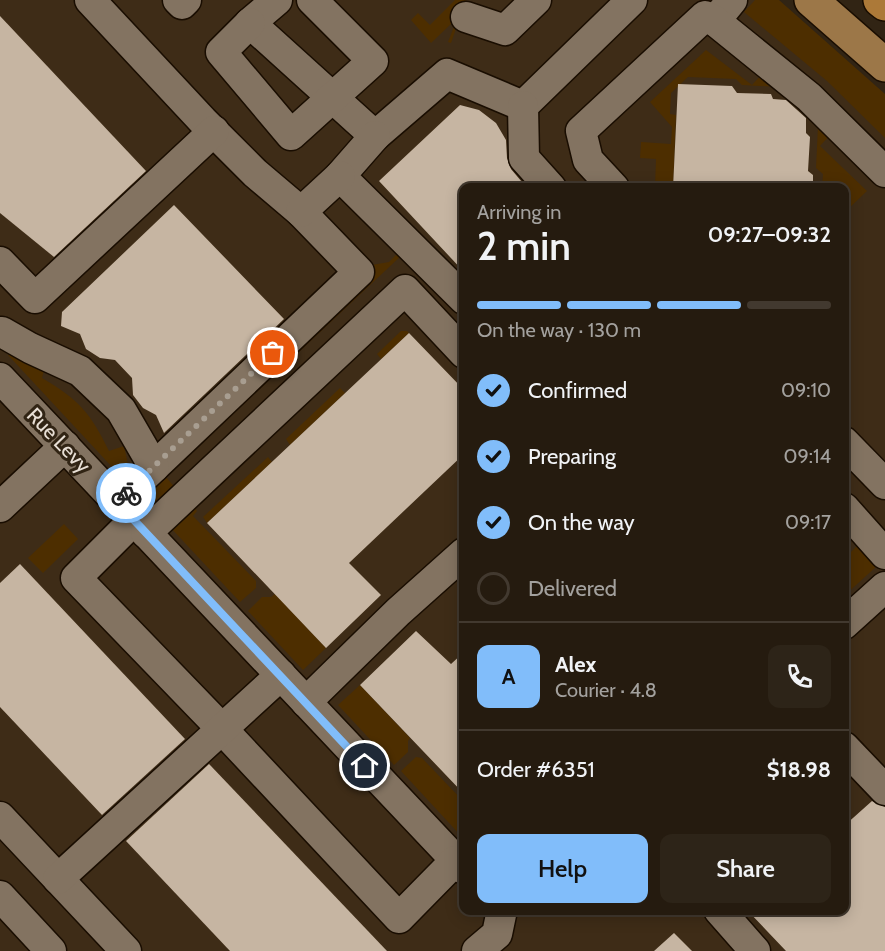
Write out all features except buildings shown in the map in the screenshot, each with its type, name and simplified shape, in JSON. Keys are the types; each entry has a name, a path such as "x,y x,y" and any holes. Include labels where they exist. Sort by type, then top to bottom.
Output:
{"highway":[{"path":"880,0 885,4"}],"main road":[{"path":"811,0 885,65"}],"street":[{"path":"90,0 255,173 301,212 358,272 154,467 133,518"},
{"path":"178,0 182,4 186,0"},
{"path":"278,0 250,23 221,52 291,135 373,61 312,0"},
{"path":"466,17 505,30 536,0"},
{"path":"546,183 524,158 523,106 632,0"},
{"path":"609,183 588,160 581,131 705,16 723,10 885,172"},
{"path":"250,23 375,136"},
{"path":"301,212 340,176 375,136 447,74 523,106"},
{"path":"154,467 121,410 80,371 1,333 35,298 214,131"},
{"path":"340,176 459,294"},
{"path":"0,262 35,298"},
{"path":"459,348 405,290 133,518 76,578 222,729 399,918 459,869"},
{"name":"Rue Levy","path":"3,386 65,446 459,865"},
{"path":"0,507 65,446"},
{"path":"849,447 885,484"},
{"path":"849,519 885,554"},
{"path":"306,702 398,612 459,557"},
{"path":"849,619 885,587"},
{"path":"58,879 281,675"},
{"path":"849,752 885,790"},
{"path":"0,817 126,951"},
{"path":"0,896 51,951"},
{"path":"477,951 498,934 501,915"},
{"path":"723,915 755,951"}],"shaded area":[{"path":"0,0 771,0 885,110 885,951 0,951"},
{"path":"455,0 466,0 451,43 448,42 455,24 452,23 431,43 411,20 418,13 430,25"},
{"path":"755,0 779,0 885,94 885,138 827,81 744,12"},
{"path":"706,50 752,85 763,73 778,87 742,85 736,79 688,77 671,93 670,114 676,115 673,183 655,183 656,159 640,158 641,142 671,144 672,127 650,102"},
{"path":"818,126 831,134 820,146 867,191 849,208 849,183 822,183 823,174 816,168"},
{"path":"399,252 402,255 166,477 176,489 154,510 138,493 372,265 389,262"},
{"path":"401,331 409,333 381,359 377,354"},
{"path":"14,354 46,363 42,378 82,408 96,426 109,451 124,446 131,478 126,482 8,355"},
{"path":"340,388 345,393 290,445 286,439"},
{"path":"268,457 272,462 207,523 203,517"},
{"path":"193,506 197,511 193,516 256,581 256,588 240,602 170,527"},
{"path":"64,524 78,539 43,573 28,558"},
{"path":"860,543 877,566 849,591 849,554"},
{"path":"275,594 326,648 303,670 248,611 262,597 271,597"},
{"path":"360,685 410,738 408,752 394,765 338,705"},
{"path":"416,757 422,758 459,797 459,834 401,771"}],"way so far":[{"path":"126,493 273,353"}],"route":[{"path":"126,493 117,502 365,766"}]}
